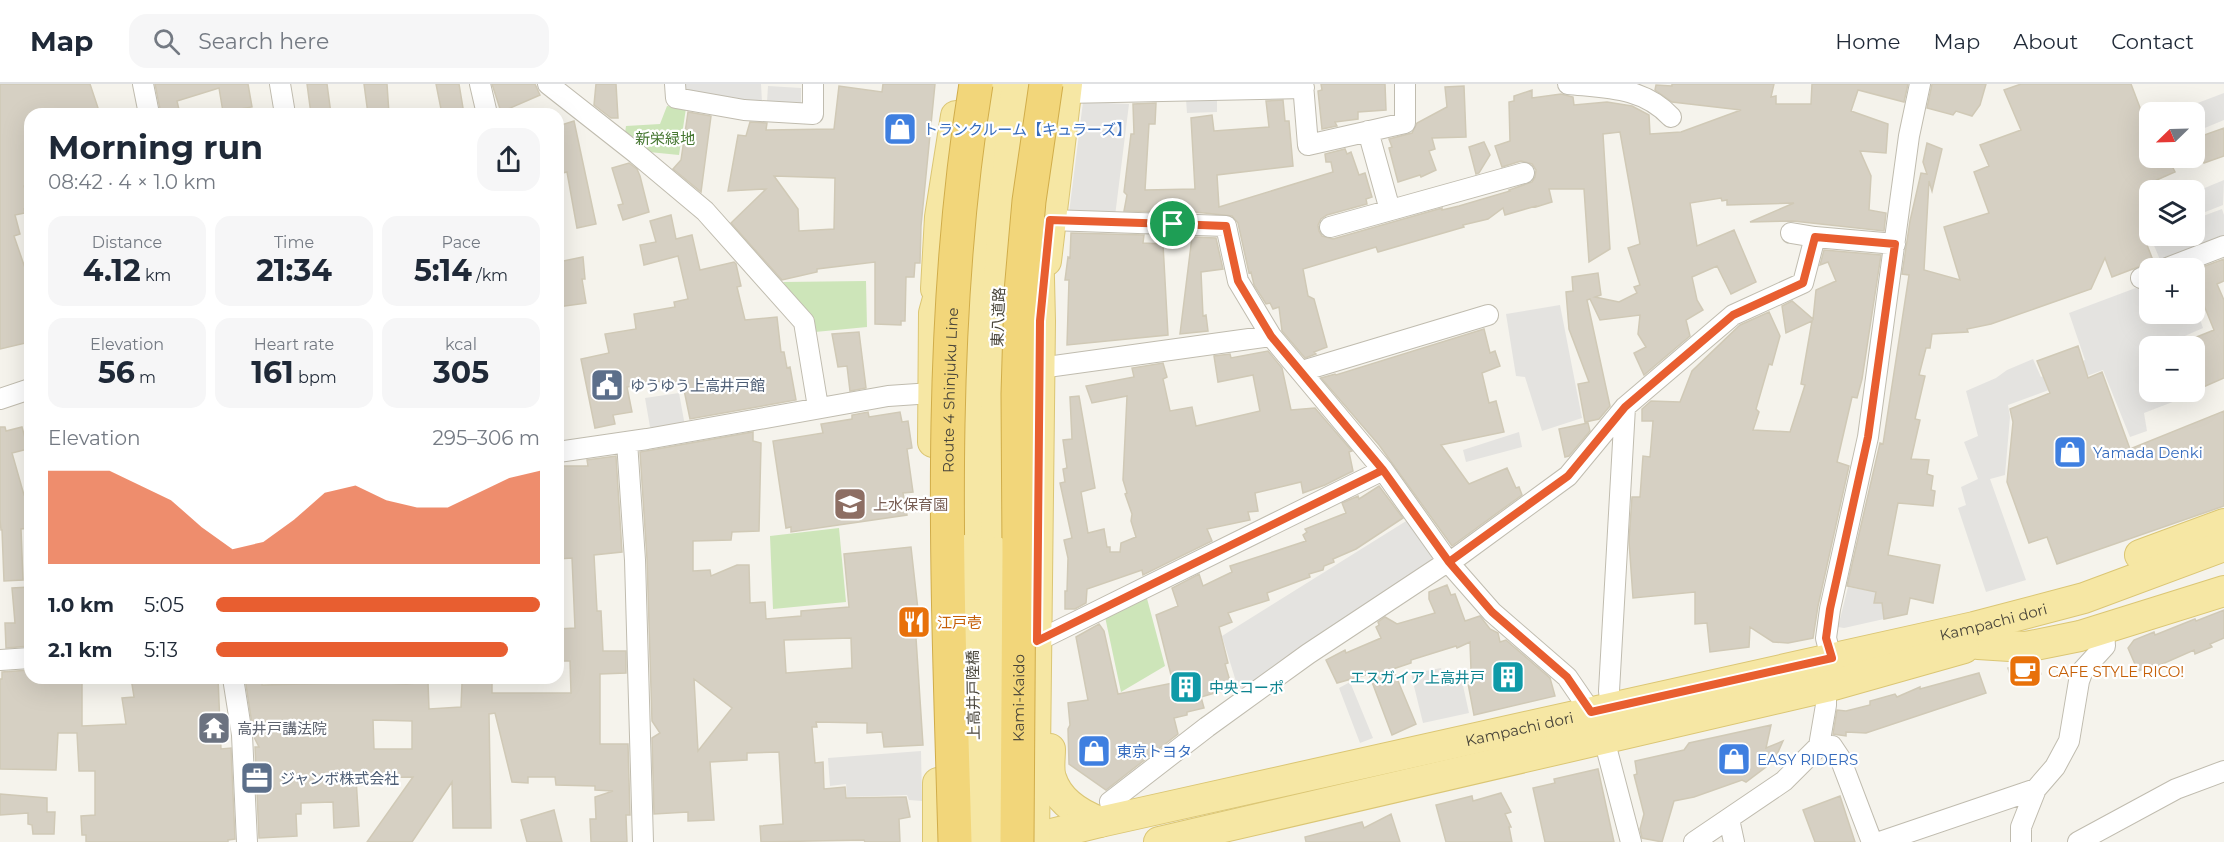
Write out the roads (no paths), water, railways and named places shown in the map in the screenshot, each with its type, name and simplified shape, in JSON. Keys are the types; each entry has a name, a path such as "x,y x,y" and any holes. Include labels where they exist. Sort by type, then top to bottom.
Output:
{"highway":[{"name":"Route 4 Shinjuku Line","path":"955,842 947,552 947,411 954,268 965,154 996,85"},
{"path":"995,551 1018,394 1021,292 1029,201 1059,87"},
{"name":"Kami-Kaido","path":"995,551 1026,841"}],"main road":[{"path":"938,842 932,393 934,313 940,217 961,84"},
{"path":"1026,841 1038,685 1040,321 1033,84"},
{"path":"934,313 996,85"},
{"name":"東八道路","path":"995,551 997,310 1005,197 996,85"},
{"path":"1040,321 1059,87"},
{"path":"2224,524 2057,588 1986,612 1976,636 2026,647 2104,630 2224,591"},
{"name":"Kampachi dori","path":"1159,842 1226,834 1604,739 1826,687 1976,636 2224,546"},
{"name":"上高井戸陸橋","path":"975,842 995,551"},
{"name":"上高井戸陸橋","path":"995,551 996,842"},
{"name":"Kampachi dori","path":"1026,841 1107,820 1832,658 1976,636 2093,614 2224,567"},
{"path":"1038,685 1049,720 1051,778 1061,798 1082,815 1107,820"},
{"path":"938,751 945,774 961,790 987,793 1000,788 1010,777 1028,751 1036,726"}],"street":[{"path":"143,84 148,108"},
{"path":"280,84 284,108"},
{"path":"480,84 486,108"},
{"path":"548,84 705,211 804,322 818,407"},
{"path":"675,84 676,98 744,110 813,114 813,84"},
{"path":"1059,87 1304,86 1308,145 1405,123 1405,84"},
{"path":"1568,84 1620,87 1659,105 1671,117"},
{"path":"1832,658 1826,638 1830,609 1868,437 1909,135 1920,84"},
{"path":"1368,131 1389,210"},
{"path":"1330,227 1524,173"},
{"path":"1050,220 1226,226 1238,281 1271,336 1383,470 1449,562 1492,612 1567,677 1601,710 1609,691 1625,407"},
{"path":"1791,232 1815,237 1895,244"},
{"path":"1107,820 1110,802 1207,727 1308,654 1449,562 1568,476 1625,407 1733,315 1803,283 1815,237"},
{"path":"2193,258 2224,246"},
{"path":"1302,371 1488,315"},
{"path":"1040,368 1271,336"},
{"path":"0,399 24,391"},
{"path":"564,451 818,407 888,396 932,393"},
{"path":"627,442 635,571 643,842"},
{"path":"1037,641 1383,470"},
{"path":"2021,842 2021,827 2036,789 2055,767 2070,741 2079,681 2083,670 2105,646 2104,630"},
{"path":"0,660 24,658"},
{"path":"234,684 242,735 247,842"},
{"path":"1694,842 1784,781 1819,746 1826,705 1826,687"},
{"path":"1604,739 1631,842"},
{"path":"1819,746 1832,746 1840,758 1872,842"},
{"path":"2078,842 2176,789 2224,771"},
{"path":"1880,842 2036,789"},
{"path":"1729,819 1734,842"}],"place":[{"name":"トランクルーム【キュラーズ】","path":"900,129"},
{"name":"ゆうゆう上高井戸館","path":"607,385"},
{"name":"Yamada Denki","path":"2070,452"},
{"name":"上水保育園","path":"850,504"},
{"name":"江戸壱","path":"914,622"},
{"name":"CAFE STYLE RICO!","path":"2025,671"},
{"name":"エスガイア上高井戸","path":"1508,677"},
{"name":"中央コーポ","path":"1186,687"},
{"name":"高井戸講法院","path":"214,728"},
{"name":"東京トヨタ","path":"1094,751"},
{"name":"EASY RIDERS","path":"1734,759"},
{"name":"ジャンボ株式会社","path":"257,778"}],"park label":[{"name":"新栄緑地","path":"665,138"}]}
